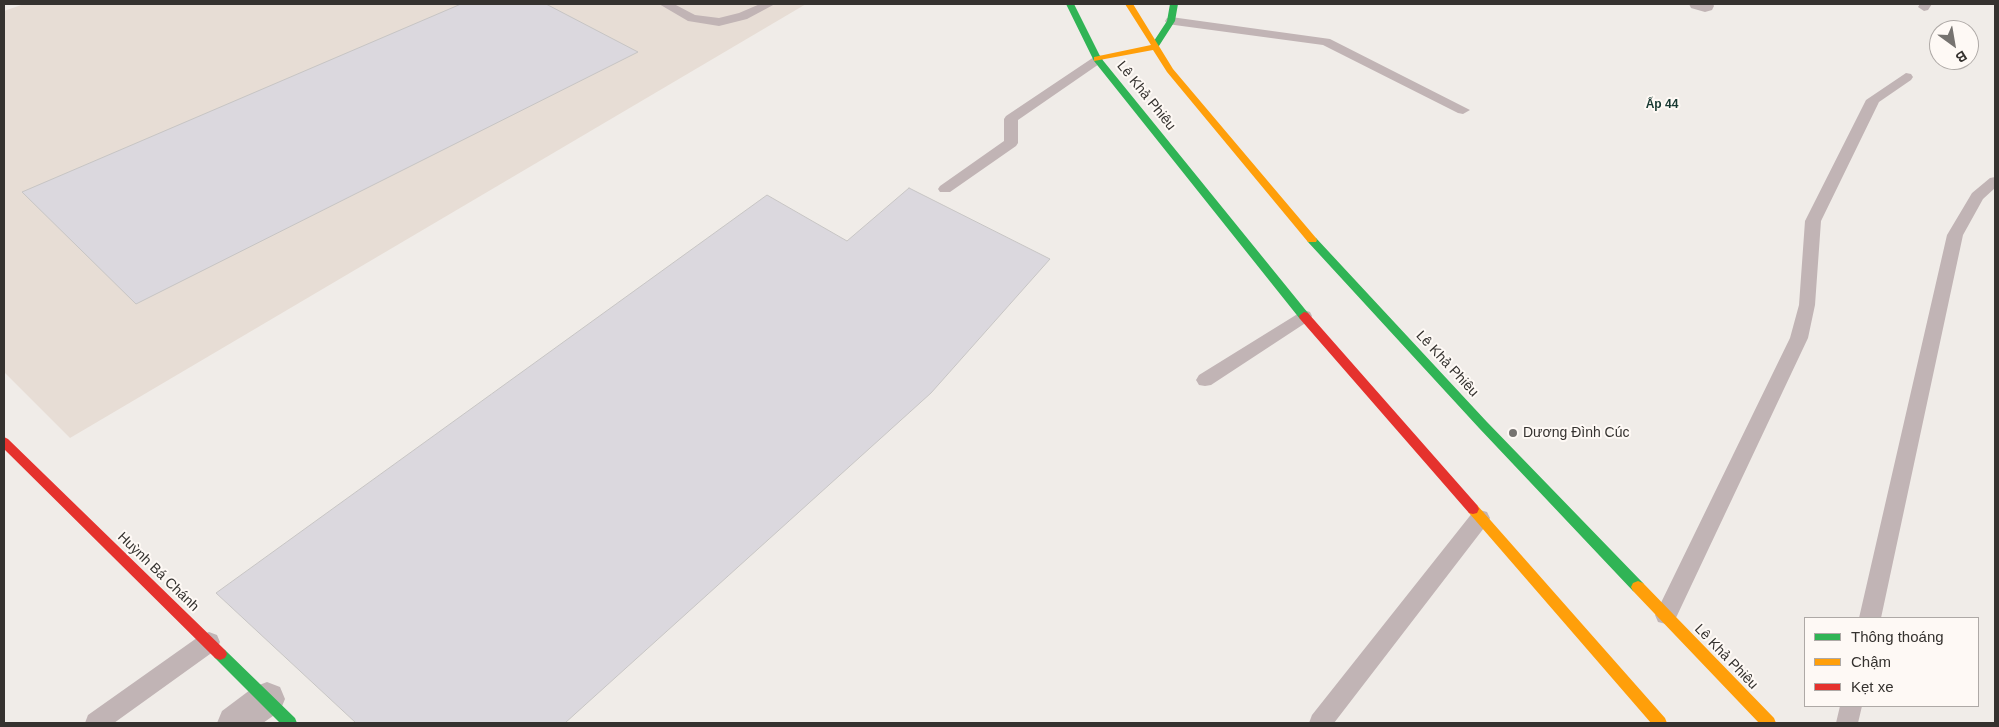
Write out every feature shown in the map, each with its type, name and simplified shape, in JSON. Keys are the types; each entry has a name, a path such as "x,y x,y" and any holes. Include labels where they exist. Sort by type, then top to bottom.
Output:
{"main road":[{"name":"Lê Khả Phiêu","path":"1070,4 1097,59 1304,316 1660,723"},
{"name":"Lê Khả Phiêu","path":"1129,4 1170,70 1317,246 1483,425 1769,723"},
{"path":"1097,59 1154,47 1171,21 1174,4"},
{"name":"Huỳnh Bá Chánh","path":"4,442 278,711"}],"street":[{"path":"235,723 278,711"}],"lane":[{"path":"665,4 692,18 719,22 743,16 768,4"},
{"path":"1171,21 1326,42 1463,110"},
{"path":"945,189 1011,143 1011,119 1097,59"},
{"path":"1666,615 1799,338 1806,305 1813,221 1873,100 1906,77"},
{"path":"1870,617 1955,235 1977,196 1995,181"},
{"path":"1205,380 1304,316"},
{"path":"1320,723 1480,518"},
{"path":"96,723 209,642"},
{"path":"1847,723 1851,707"}],"shaded area":[{"path":"24,4 806,4 70,438 4,372 4,11"}],"building":[{"path":"461,4 546,4 638,52 136,304 22,192"},
{"path":"909,188 1050,259 931,393 565,723 356,723 216,593 767,195 847,241"}],"traffic: fast":[{"path":"1070,4 1097,59 1304,316"},
{"path":"1154,47 1171,21 1174,4"},
{"path":"1312,240 1483,425 1638,587"},
{"path":"220,654 290,723"}],"traffic: slow":[{"path":"1129,4 1170,70 1312,240"},
{"path":"1097,59 1154,47"},
{"path":"1473,509 1660,723"},
{"path":"1638,587 1769,723"}],"traffic: jam":[{"path":"1304,316 1473,509"},
{"path":"4,442 220,654"}],"place":[{"name":"Dương Đình Cúc","path":"1513,433"}],"district":[{"name":"Ấp 44","path":"1662,105"}]}
